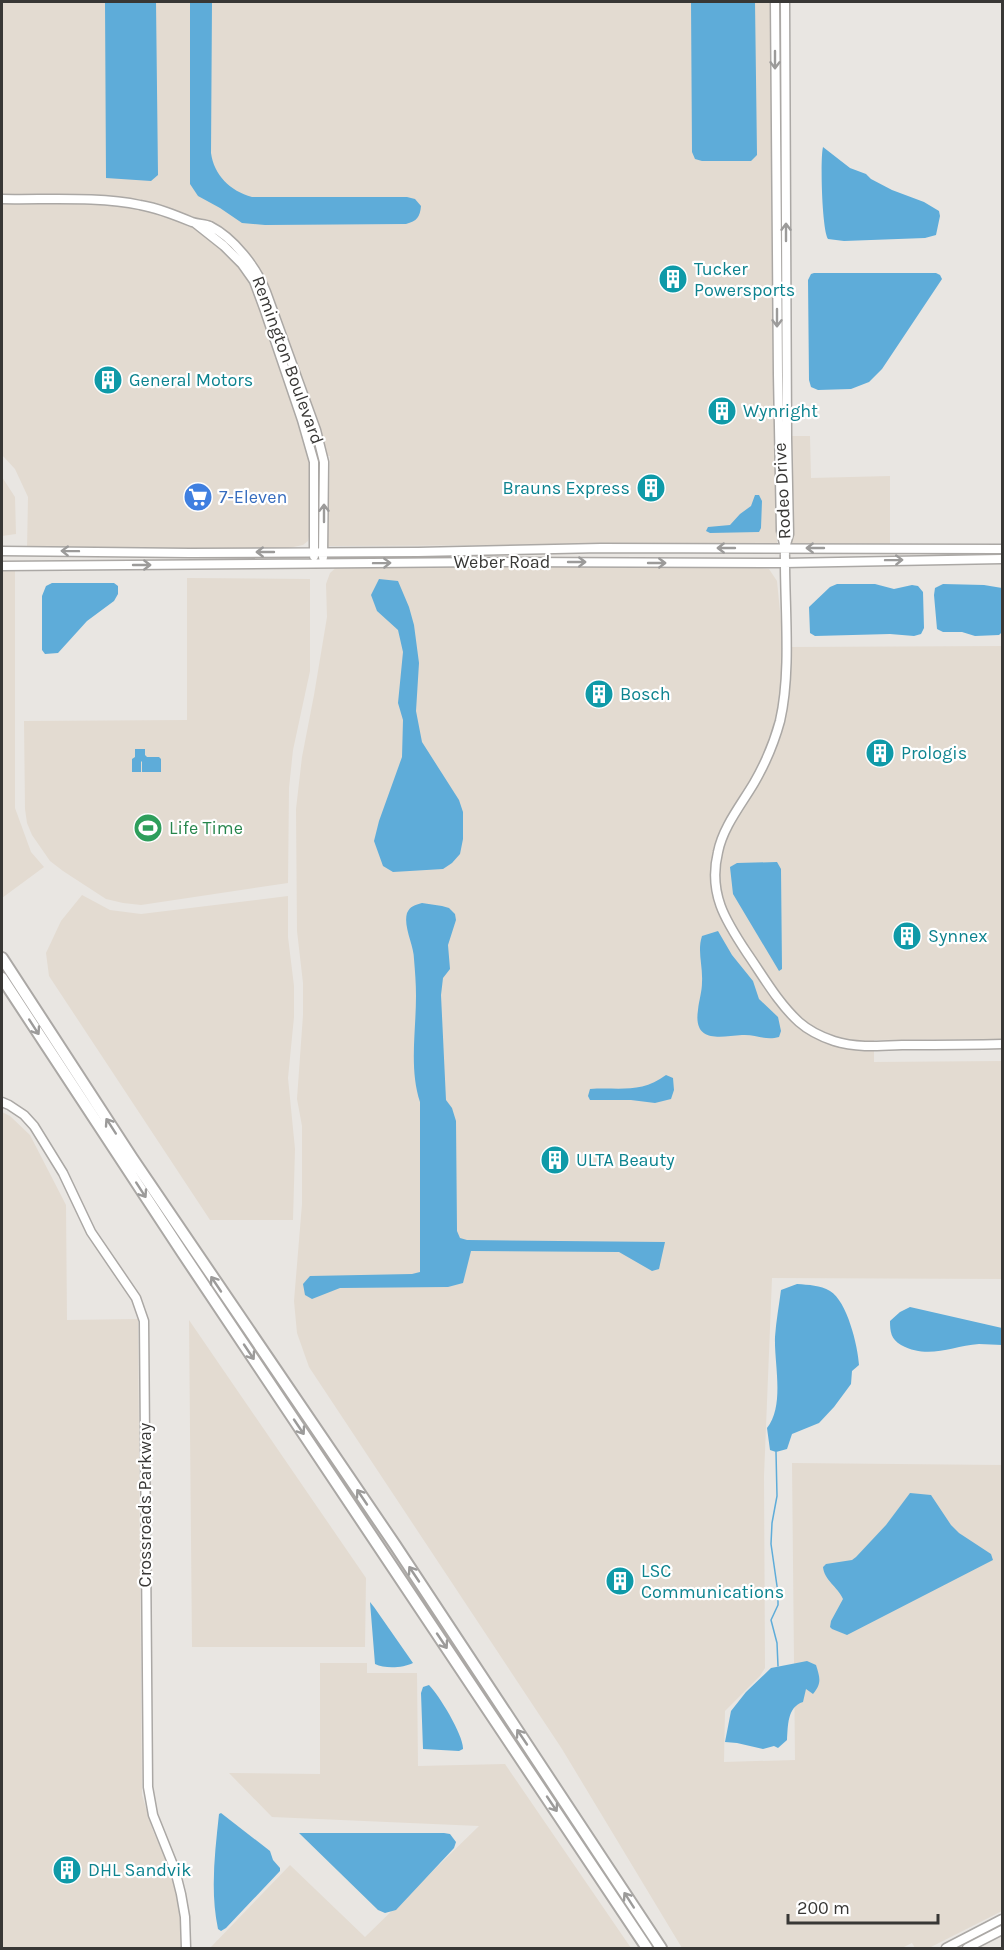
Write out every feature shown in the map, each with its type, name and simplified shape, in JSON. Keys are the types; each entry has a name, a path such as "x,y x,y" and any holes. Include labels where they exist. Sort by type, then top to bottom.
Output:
{"highway":[{"path":"2,958 132,1158 395,1545 661,1948"},
{"path":"2,978 188,1262 647,1948"}],"main road":[{"name":"Rodeo Drive","path":"775,2 778,393 781,534 784,548"},
{"name":"Rodeo Drive","path":"784,548 789,534 785,2"},
{"name":"Remington Boulevard","path":"2,199 120,202 139,205 210,226 248,259 260,277 269,298 316,430 324,462 318,564"},
{"name":"Weber Road","path":"2,551 319,552 601,548 1002,549"},
{"path":"784,548 786,682 782,708 766,761 724,833 718,849 715,880 723,914 784,1006 799,1022 817,1034 835,1042 860,1046 1002,1044"},
{"name":"Weber Road","path":"2,566 490,562 784,563 1002,559"},
{"name":"Crossroads Parkway","path":"2,1102 24,1115 39,1134 63,1173 91,1232 136,1298 142,1314 148,1787 153,1815 175,1870 181,1894 185,1917 186,1948"},
{"path":"946,1948 1002,1919"},
{"path":"967,1948 1002,1930"}],"shaded area":[{"path":"2,2 772,2 777,544 328,546 330,456 309,456 310,532 308,541 303,545 284,549 27,550 28,497 15,469 2,455"},
{"path":"789,436 810,436 811,478 890,476 890,546 788,547"},
{"path":"2,477 15,497 16,534 2,536"},
{"path":"339,565 743,566 769,569 777,581 781,622 791,647 1002,646 1002,1039 874,1040 874,1062 1002,1061 1002,1279 772,1278 764,1476 765,1668 725,1711 724,1762 795,1760 792,1463 1002,1465 1002,1911 929,1948 915,1948 912,1943 902,1948 682,1948 562,1749 309,1367 297,1333 294,1301 302,1204 302,1126 297,1099 303,1015 303,983 297,931 296,809 302,757 327,617 326,584 330,573"},
{"path":"2,567 15,567 15,808 31,852 44,867 2,898"},
{"path":"187,578 310,579 310,671 293,750 289,788 288,883 141,905 123,903 106,899 63,871 50,861 32,835 25,809 24,721 187,720"},
{"path":"82,895 110,910 141,914 288,896 288,937 294,986 294,1017 288,1078 295,1149 293,1220 210,1220 49,976 46,953 61,921"},
{"path":"2,1112 10,1116 30,1135 66,1205 67,1320 138,1319 142,1795 153,1831 170,1869 180,1913 181,1948 2,1948"},
{"path":"189,1320 366,1578 365,1647 192,1647"},
{"path":"320,1663 367,1663 367,1673 417,1673 418,1766 505,1764 631,1948 210,1948 290,1865 365,1937 479,1826 272,1817 229,1773 320,1774"}],"water":[{"path":"105,2 156,2 158,175 151,181 106,178"},
{"path":"190,2 212,2 211,153 219,175 224,181 237,191 252,197 407,197 415,199 421,206 417,218 406,224 265,225 242,223 198,196 190,184"},
{"path":"691,2 755,2 757,155 751,161 702,161 695,159 692,152"},
{"path":"823,147 850,168 939,211 936,235 925,238 844,241 828,239 824,223 822,194"},
{"path":"814,273 936,273 942,279 882,369 869,382 851,389 818,390 811,387 809,380 808,280"},
{"path":"755,495 759,495 762,501 759,532 710,533 706,531 708,527 730,525 751,506"},
{"path":"379,579 398,581 409,607 419,663 416,711 422,742 459,800 463,812 463,839 460,854 443,869 393,872 383,866 374,841 402,757 403,720 398,703 403,652 398,630 377,611 371,595"},
{"path":"52,583 114,583 118,586 118,594 114,601 87,621 58,653 45,654 42,650 42,596 46,586"},
{"path":"837,584 875,584 894,589 918,586 923,592 924,628 921,634 914,636 890,634 815,636 810,633 809,607 830,587"},
{"path":"943,584 1002,588 1002,632 999,635 975,636 962,632 943,632 937,629 934,595 935,588"},
{"path":"135,749 145,749 147,757 159,757 161,772 142,772 141,761 141,772 132,772"},
{"path":"777,862 781,869 782,969 779,971 733,894 730,867 737,863"},
{"path":"422,903 449,908 455,914 456,920 448,945 450,969 443,978 441,995 446,1100 452,1108 456,1121 457,1231 460,1238 467,1240 665,1242 659,1269 652,1271 619,1252 471,1251 463,1283 448,1287 340,1288 312,1299 305,1295 303,1284 310,1276 420,1272 420,1102 414,1063 416,987 414,954 406,918 410,909"},
{"path":"718,931 732,955 753,981 759,999 778,1017 781,1031 779,1037 747,1035 717,1037 704,1033 700,1028 698,1010 702,986 700,953 702,936"},
{"path":"666,1075 673,1078 674,1090 671,1099 655,1103 631,1100 590,1100 588,1096 590,1089 639,1087 657,1081"},
{"path":"797,1284 822,1288 836,1296 842,1304 850,1325 859,1365 852,1371 851,1384 819,1423 792,1434 787,1449 776,1452 770,1450 767,1428 776,1408 776,1325 781,1290"},
{"path":"910,1307 1002,1328 1002,1345 979,1344 931,1352 901,1345 892,1335 890,1321"},
{"path":"910,1493 931,1495 951,1525 991,1554 993,1560 847,1635 832,1629 831,1621 843,1599 826,1576 823,1567 826,1564 852,1560 856,1557 886,1525"},
{"path":"370,1602 413,1663 394,1667 375,1664"},
{"path":"807,1661 816,1665 819,1683 813,1694 806,1689 803,1702 798,1704 791,1713 787,1740 778,1748 774,1746 763,1749 725,1742 731,1711 746,1692 771,1668"},
{"path":"429,1685 460,1735 463,1749 459,1751 423,1749 421,1693 423,1687"},
{"path":"221,1813 270,1851 280,1871 221,1931 218,1929 216,1915 214,1872 219,1814"},
{"path":"299,1833 444,1833 450,1834 456,1842 454,1848 396,1910 385,1913 378,1910"}],"waterway":[{"path":"776,1452 777,1496 771,1544 778,1605 771,1620 777,1643 778,1666"}],"place":[{"name":"Tucker Powersports","path":"673,279"},
{"name":"General Motors","path":"108,380"},
{"name":"Wynright","path":"722,411"},
{"name":"Brauns Express","path":"651,488"},
{"name":"7-Eleven","path":"198,497"},
{"name":"Bosch","path":"599,694"},
{"name":"Prologis","path":"880,753"},
{"name":"Life Time","path":"148,828"},
{"name":"Synnex","path":"907,936"},
{"name":"ULTA Beauty","path":"555,1160"},
{"name":"LSC Communications","path":"620,1581"},
{"name":"DHL Sandvik","path":"67,1870"}]}
